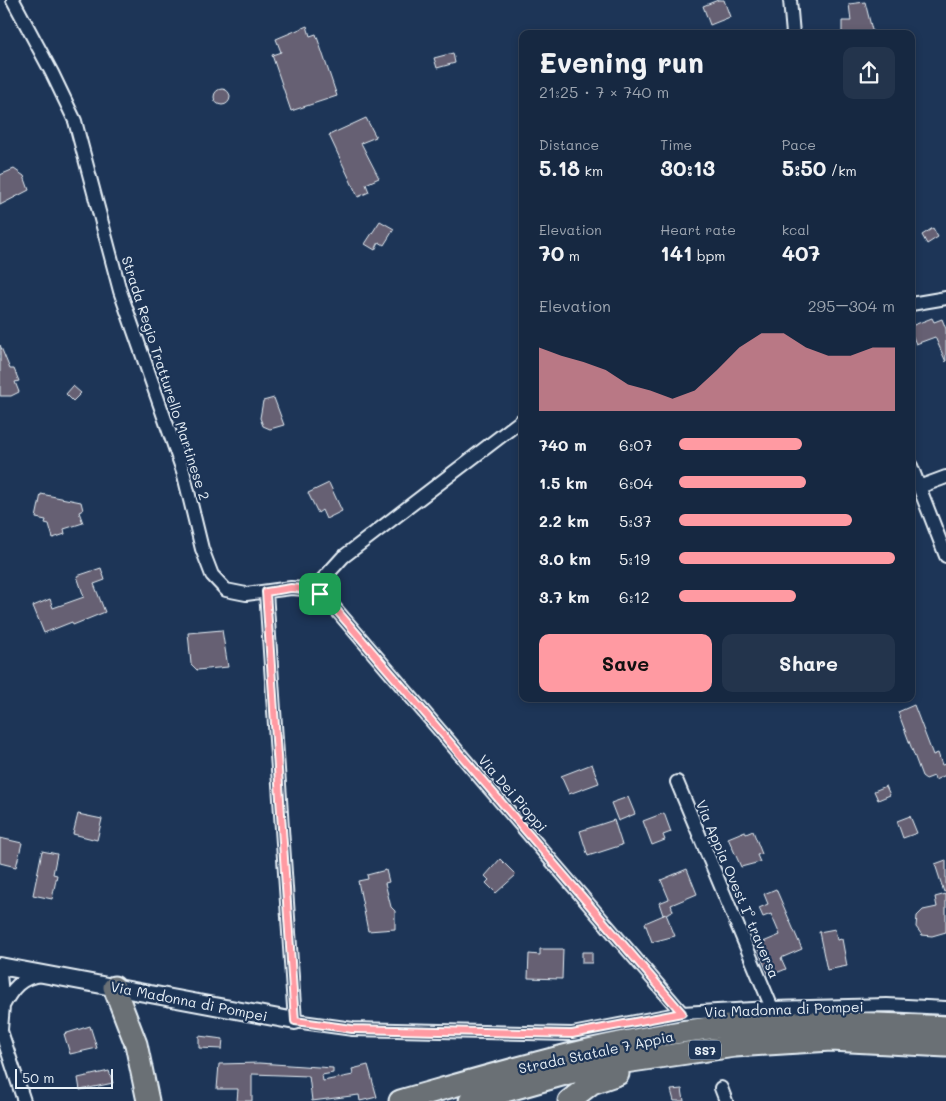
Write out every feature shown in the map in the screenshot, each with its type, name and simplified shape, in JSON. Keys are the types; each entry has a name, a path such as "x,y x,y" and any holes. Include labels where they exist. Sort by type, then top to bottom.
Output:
{"highway":[{"path":"114,986 136,1044 148,1101"},
{"name":"Strada Statale 7 Appia","path":"400,1101 582,1051 651,1038 737,1026 816,1021 946,1026"},
{"name":"Strada Statale 7 Appia","path":"470,1101 569,1073 618,1063 735,1046 831,1040 946,1046"},
{"path":"569,1101 576,1093 608,1076 700,1059 735,1046"}],"street":[{"name":"Strada Regio Tratturello Martinese 2","path":"13,0 52,73 74,121 120,291 183,471 207,564 212,575 226,590 246,594 291,588 305,589 320,594"},
{"path":"790,0 793,30"},
{"path":"915,303 946,298"},
{"path":"320,594 323,579 343,557 519,422"},
{"path":"915,476 946,556"},
{"path":"919,487 946,477"},
{"path":"266,592 295,1021"},
{"name":"Via Dei Pioppi","path":"320,594 340,613 682,1013"},
{"name":"Via Appia Ovest I° traversa","path":"677,782 772,1008"},
{"name":"Via Madonna di Pompei","path":"0,966 295,1021 352,1029 572,1034 682,1013 886,1005 946,1008"},
{"path":"0,974 3,1006 0,1028 24,1101"},
{"path":"3,1006 10,992 21,981 30,976 49,975"},
{"path":"721,1088 726,1101"}],"building":[{"path":"718,0 724,0 730,17 710,25 703,6"},
{"path":"865,2 872,30 842,30 842,21 851,21 849,4"},
{"path":"307,26 310,36 316,34 337,96 291,111 272,55 281,52 276,39"},
{"path":"453,53 455,63 437,68 434,58"},
{"path":"219,89 225,89 230,94 228,103 219,105 214,100 214,94"},
{"path":"366,118 376,137 361,143 379,178 366,184 369,192 358,197 329,135"},
{"path":"14,169 24,176 29,190 0,205 0,175"},
{"path":"380,221 394,229 384,245 379,242 375,250 365,244"},
{"path":"933,228 938,237 927,244 922,235"},
{"path":"932,318 934,322 942,319 946,329 946,362 935,337 916,344 915,324"},
{"path":"0,345 10,369 14,369 19,381 15,382 19,392 11,396 0,396"},
{"path":"73,386 81,393 73,401 66,394"},
{"path":"274,398 284,425 270,429 263,426 260,418 263,401"},
{"path":"329,483 342,511 326,519 322,510 318,513 308,493"},
{"path":"41,494 81,502 83,510 79,512 83,523 64,529 65,534 53,538 49,524 45,523 46,520 36,518"},
{"path":"101,568 105,580 94,584 105,612 73,625 72,622 44,633 33,606 50,599 53,608 84,597 77,576"},
{"path":"222,630 228,667 197,670 191,664 188,633"},
{"path":"914,705 933,755 938,753 942,765 946,764 946,775 935,780 934,776 926,779 922,776 898,712"},
{"path":"592,764 599,783 569,794 561,776"},
{"path":"886,786 890,795 878,800 874,791"},
{"path":"628,797 635,814 618,821 611,803"},
{"path":"664,813 671,832 663,835 665,840 652,845 643,821"},
{"path":"78,814 102,819 97,840 73,834"},
{"path":"910,816 917,833 903,838 897,821"},
{"path":"614,820 622,845 588,856 580,831"},
{"path":"745,831 746,834 753,831 762,854 757,855 760,862 741,867 728,838"},
{"path":"0,838 22,843 16,867 0,863"},
{"path":"42,851 57,854 53,874 57,875 52,899 33,895"},
{"path":"500,859 516,875 496,893 486,883 489,880 485,876"},
{"path":"946,860 946,891 944,892 935,864"},
{"path":"687,869 697,894 671,905 673,911 663,915 659,903 669,899 661,880"},
{"path":"386,870 389,882 385,883 391,907 395,911 395,929 368,931 358,881 368,879 367,875"},
{"path":"776,889 802,949 781,958 786,969 769,976 756,945 780,935 771,914 763,917 759,908 768,904 764,894"},
{"path":"946,894 946,932 932,936 922,935 916,927 917,916 923,910 937,907 935,897"},
{"path":"666,914 675,936 652,942 645,923"},
{"path":"835,929 837,940 842,939 847,966 827,970 819,932"},
{"path":"540,949 563,949 562,979 528,978 529,954 540,955"},
{"path":"582,952 592,952 592,963 582,963"},
{"path":"90,1026 97,1048 70,1054 64,1034"},
{"path":"199,1036 223,1039 222,1049 199,1048"},
{"path":"259,1063 333,1068 333,1073 322,1075 323,1081 353,1075 352,1069 368,1065 377,1097 360,1101 359,1095 312,1101 309,1076 252,1074 252,1101 237,1101 238,1089 217,1089 219,1064"},
{"path":"109,1071 113,1083 80,1090 78,1078"},
{"path":"682,1089 684,1101 674,1101 671,1090"}],"route":[{"path":"291,588 305,589 320,594 333,606 682,1013 572,1034 352,1029 295,1021 266,592 291,588"}]}
